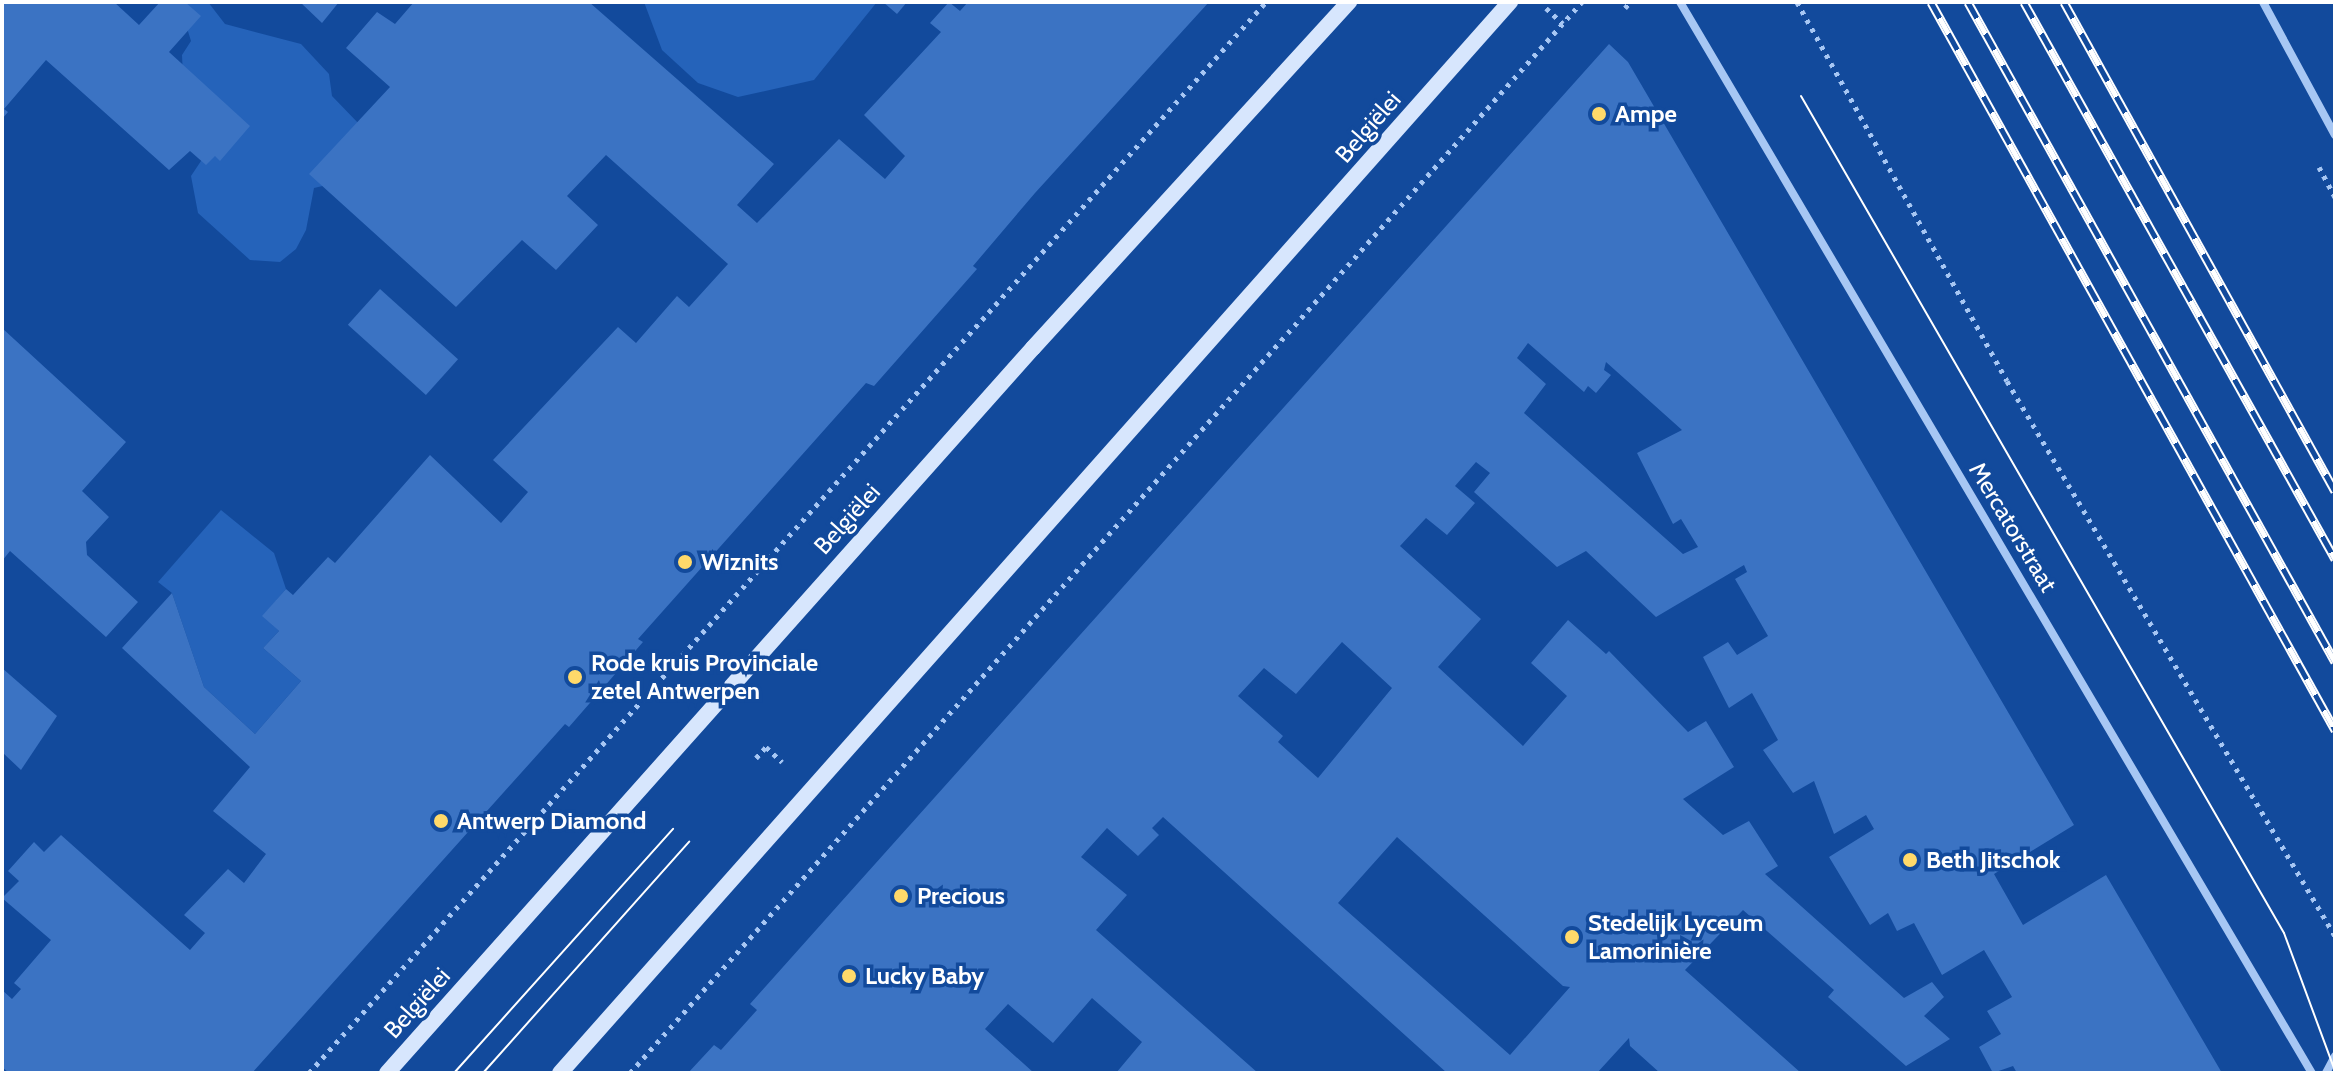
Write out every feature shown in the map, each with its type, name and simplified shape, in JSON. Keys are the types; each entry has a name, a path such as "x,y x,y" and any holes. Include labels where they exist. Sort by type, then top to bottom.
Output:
{"street":[{"name":"Belgiëlei","path":"387,1073 1033,348 1349,2"},
{"name":"Belgiëlei","path":"560,1073 1510,2"},
{"name":"Mercatorstraat","path":"1680,2 2312,1073"},
{"path":"2263,2 2335,135"},
{"path":"2326,1073 2335,1056"}],"path":[{"path":"309,1073 1266,2"},
{"path":"1540,2 1563,24"},
{"path":"630,1073 1582,2"},
{"path":"1625,8 1630,2"},
{"path":"1797,2 2007,381 2335,936"}],"shaded area":[{"path":"172,2 208,2 225,24 301,44 329,74 332,96 361,126 344,181 314,188 306,230 296,249 280,262 250,260 198,213 191,176 209,149 183,78 182,55 191,41 182,12"},
{"path":"644,2 877,2 814,80 738,97 698,83 662,50"},
{"path":"221,510 274,553 286,589 263,616 279,631 263,648 301,681 255,734 204,687 172,593 158,582"}],"building":[{"path":"2,2 114,2 139,25 160,2 185,2 201,16 169,52 250,126 220,161 215,156 206,165 190,151 169,170 46,60 4,109 8,112 2,119"},
{"path":"300,2 339,2 322,23"},
{"path":"414,2 589,2 774,164 737,205 757,223 839,139 885,179 905,156 864,115 941,32 930,23 949,2 960,11 968,2 1209,2 1035,193 973,266 977,269 874,386 866,383 638,639 643,642 569,727 565,724 252,1073 9,1073 2,1067 2,990 12,999 21,989 14,983 51,940 2,898 19,881 8,871 34,842 44,852 61,835 190,950 205,933 184,915 228,869 244,883 266,854 213,811 250,767 122,648 172,593 204,687 255,734 301,681 263,648 279,631 262,616 286,589 293,595 328,557 335,563 430,455 501,523 528,492 493,460 618,327 636,343 677,296 689,307 728,264 606,155 567,196 598,225 556,270 522,240 456,307 309,174 390,87 346,48 377,12 395,24"},
{"path":"883,2 907,2 897,14"},
{"path":"1609,44 1628,62 2074,825 1994,874 2023,925 2106,875 2222,1073 2017,1073 2013,1066 1993,1073 1979,1047 2001,1034 1987,1011 2012,997 1984,950 1942,975 1914,923 1897,931 1888,913 1870,925 1829,857 1874,829 1866,815 1834,834 1814,781 1793,793 1763,750 1778,740 1752,693 1729,708 1703,657 1728,642 1737,655 1768,636 1735,579 1747,572 1744,565 1656,617 1586,551 1557,567 1474,492 1490,473 1476,462 1455,486 1475,503 1447,535 1426,518 1400,546 1481,619 1438,667 1523,746 1567,696 1531,663 1568,620 1606,654 1609,651 1688,732 1706,721 1734,767 1683,799 1723,835 1749,821 1778,866 1765,874 1904,998 1932,982 1944,997 1924,1016 1950,1039 1906,1066 1828,997 1834,990 1743,910 1685,970 1801,1073 1660,1073 1630,1046 1629,1038 1597,1073 1447,1073 1163,817 1152,828 1159,835 1138,856 1107,828 1081,857 1127,895 1096,930 1258,1073 1116,1073 1142,1042 1092,998 1053,1043 1008,1004 985,1029 1034,1073 688,1073 714,1045 721,1050 757,1010 750,1004","holes":["1528,343 1584,392 1588,386 1596,393 1611,375 1604,370 1606,362 1682,430 1637,453 1673,524 1681,519 1698,547 1683,554 1524,413 1546,384 1517,358","1342,642 1392,688 1318,778 1278,742 1283,736 1238,696 1264,668 1296,694","1397,837 1563,986 1570,987 1510,1055 1338,903"]},
{"path":"380,289 458,359 426,395 348,325"},
{"path":"2,328 126,442 82,491 109,517 86,542 87,555 138,602 106,637 10,551 2,561"},
{"path":"2,668 57,716 21,770 2,752"}],"tram line":[{"path":"1801,96 2284,933 2335,1071"},
{"path":"454,1073 673,829"},
{"path":"483,1073 689,842"}],"railway":[{"path":"1931,2 2335,730"},
{"path":"1968,2 2335,662"},
{"path":"2024,2 2335,559"},
{"path":"2064,2 2335,491"}],"place":[{"name":"Ampe","path":"1599,114"},
{"name":"Wiznits","path":"685,562"},
{"name":"Rode kruis Provinciale zetel Antwerpen","path":"575,677"},
{"name":"Antwerp Diamond","path":"441,821"},
{"name":"Beth Jitschok","path":"1910,860"},
{"name":"Precious","path":"901,896"},
{"name":"Stedelijk Lyceum Lamorinière","path":"1572,937"},
{"name":"Lucky Baby","path":"849,976"}]}
